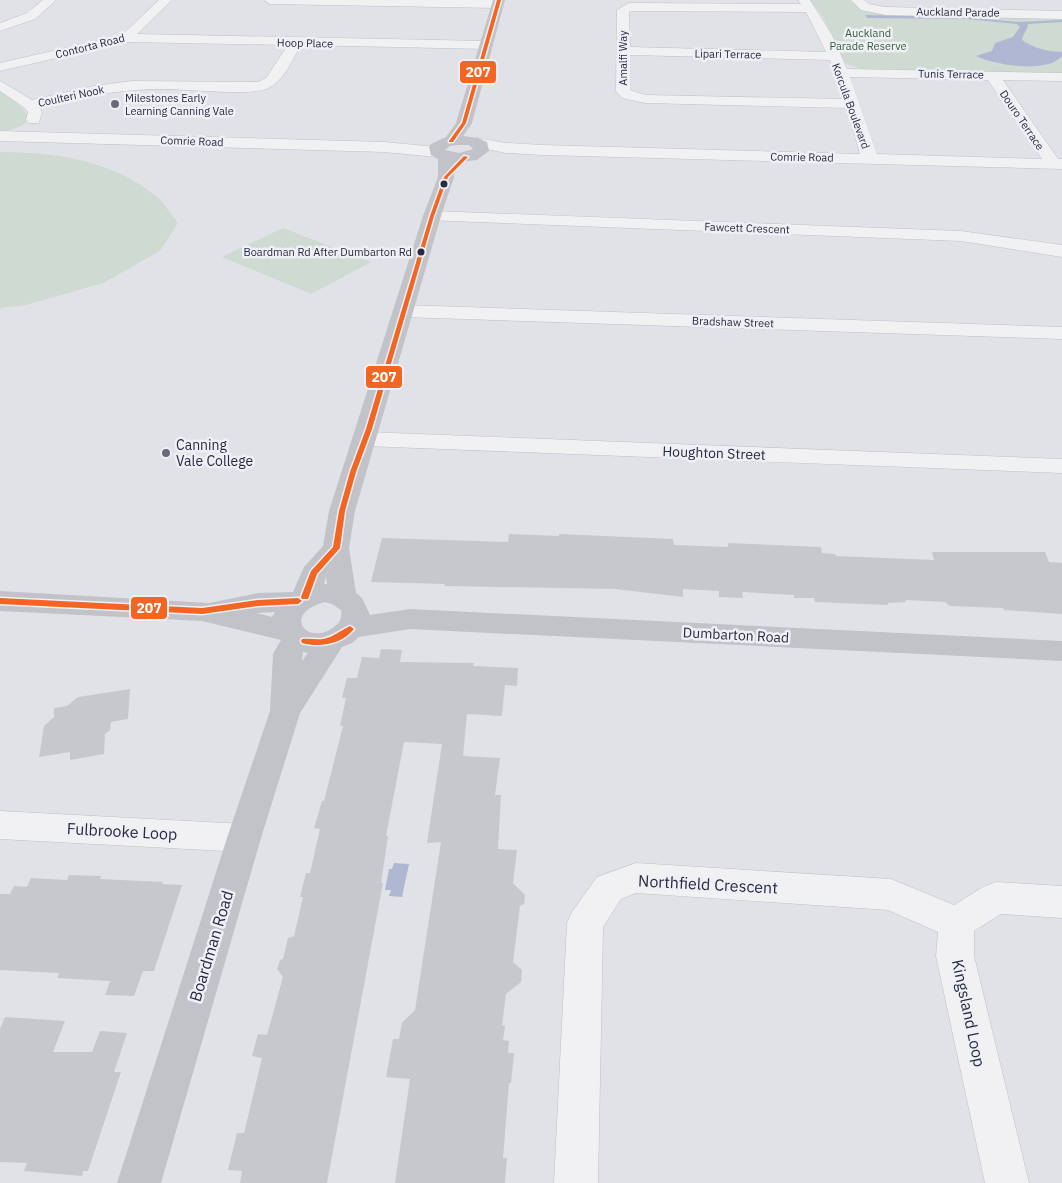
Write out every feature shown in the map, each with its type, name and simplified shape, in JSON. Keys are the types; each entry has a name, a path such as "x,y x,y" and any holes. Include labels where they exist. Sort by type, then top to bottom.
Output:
{"street":[{"path":"0,27 31,16 50,0"},
{"name":"Contorta Road","path":"0,67 126,38 166,0"},
{"path":"270,0 498,2 464,123 444,154 432,216 366,439 342,511 336,548 344,617"},
{"name":"Auckland Parade","path":"857,0 865,7 885,11 1062,15"},
{"name":"Amalfi Way","path":"807,4 629,7 623,10 623,91 635,98 853,104"},
{"name":"Korcula Boulevard","path":"807,4 815,14 834,56 853,104 870,159"},
{"name":"Hoop Place","path":"126,38 296,43 485,45"},
{"name":"Coulteri Nook","path":"30,105 88,91 116,87 146,85 262,86 271,81 296,43"},
{"name":"Lipari Terrace","path":"623,52 834,56"},
{"name":"Tunis Terrace","path":"840,73 1062,77"},
{"name":"Douro Terrace","path":"992,75 1057,164"},
{"path":"0,85 30,105 35,112 36,116 20,137"},
{"path":"464,123 467,137 473,149"},
{"name":"Comrie Road","path":"0,136 384,147 444,154"},
{"path":"444,154 473,149"},
{"path":"444,154 473,149"},
{"name":"Comrie Road","path":"473,149 1057,164"},
{"name":"Fawcett Crescent","path":"432,216 961,236 1062,251"},
{"name":"Bradshaw Street","path":"403,311 1062,333"},
{"name":"Houghton Street","path":"366,439 1062,466"},
{"name":"Boardman Road","path":"286,711 288,654 292,635 285,625 286,616 290,608 302,599 314,573 336,548"},
{"path":"202,611 302,599 325,593 344,617"},
{"path":"0,601 202,611 249,620 306,642 319,643 344,617"},
{"name":"Boardman Road","path":"139,1183 244,838 286,711 344,617"},
{"name":"Dumbarton Road","path":"344,617 1062,652"},
{"name":"Fulbrooke Loop","path":"0,825 244,838"},
{"name":"Northfield Crescent","path":"576,1183 585,923 609,888 636,878 892,895 956,923"},
{"path":"956,923 996,898 1062,902"},
{"name":"Kingsland Loop","path":"956,923 955,956 1007,1183"}],"green space":[{"name":"Auckland Parade Reserve","path":"810,0 849,0 867,10 1062,16 1062,73 860,69 845,63 823,17"},
{"path":"0,90 23,109 27,115 27,120 23,125 15,129 0,132"},
{"path":"0,152 61,156 81,160 119,173 137,182 157,197 178,223 160,251 103,283 26,305 0,308"},
{"path":"283,228 371,262 311,294 222,257"}],"water":[{"path":"865,15 962,17 1018,22 1062,20 1062,22 1028,24 1022,40 1041,49 1062,52 1062,56 1055,62 1045,65 1020,66 1007,65 976,56 992,51 995,43 1013,37 1020,27 1017,24 967,19 867,18"},
{"path":"394,863 409,864 402,897 389,896 391,890 385,890 389,869 392,869"}],"building":[{"path":"509,534 559,536 559,534 673,539 674,545 728,547 728,543 821,547 822,553 835,554 836,556 934,560 932,552 1045,552 1049,562 1062,563 1062,614 1004,610 1003,608 950,606 945,602 905,600 906,602 888,603 888,605 815,602 814,598 794,598 794,595 742,592 743,598 719,597 719,591 683,589 683,597 615,589 444,586 445,584 371,582 382,538 508,542"},
{"path":"381,649 402,650 400,662 474,663 473,666 518,668 517,686 505,685 502,716 467,714 463,756 500,758 495,795 501,795 498,849 517,850 513,883 525,895 524,904 520,906 513,962 522,970 521,982 506,994 502,1025 505,1026 503,1040 509,1041 508,1053 514,1053 511,1083 509,1083 503,1158 507,1158 505,1183 395,1183 410,1079 386,1077 393,1039 399,1039 402,1023 415,1010 441,842 427,843 442,744 404,742 386,836 388,836 381,883 383,883 327,1183 240,1183 242,1171 228,1170 237,1133 244,1133 262,1058 252,1056 258,1034 267,1035 283,977 277,969 280,960 283,959 288,938 294,936 303,897 300,897 306,873 310,873 320,829 314,828 322,801 324,801 343,726 340,726 346,698 342,698 347,678 357,678 362,657 379,658"},
{"path":"130,689 128,719 111,722 110,730 105,734 104,754 70,760 70,752 39,757 44,726 54,717 54,708 67,706 78,697"},
{"path":"69,875 101,876 100,879 163,882 162,884 182,885 154,971 143,971 134,996 105,995 110,981 57,978 59,973 0,970 0,894 10,894 14,886 27,887 31,878 67,880"},
{"path":"5,1017 65,1021 53,1052 92,1052 100,1031 127,1033 114,1072 121,1072 88,1171 83,1171 82,1176 24,1171 27,1163 0,1162 0,1029"}],"transit line":[{"name":"207","path":"451,141 464,123 499,0"},
{"name":"207","path":"305,597 314,573 336,548 342,511 353,472 369,429 432,216 446,177 466,157"},
{"name":"207","path":"0,601 202,611 258,603 298,601"},
{"name":"207","path":"305,641 329,641 350,629"},
{"name":"207","path":"305,641 329,641 350,629"}],"place":[{"name":"Milestones Early Learning Canning Vale","path":"115,104"},
{"name":"Boardman Rd After Dumbarton Rd","path":"421,252"},
{"name":"Canning Vale College","path":"166,453"}]}
